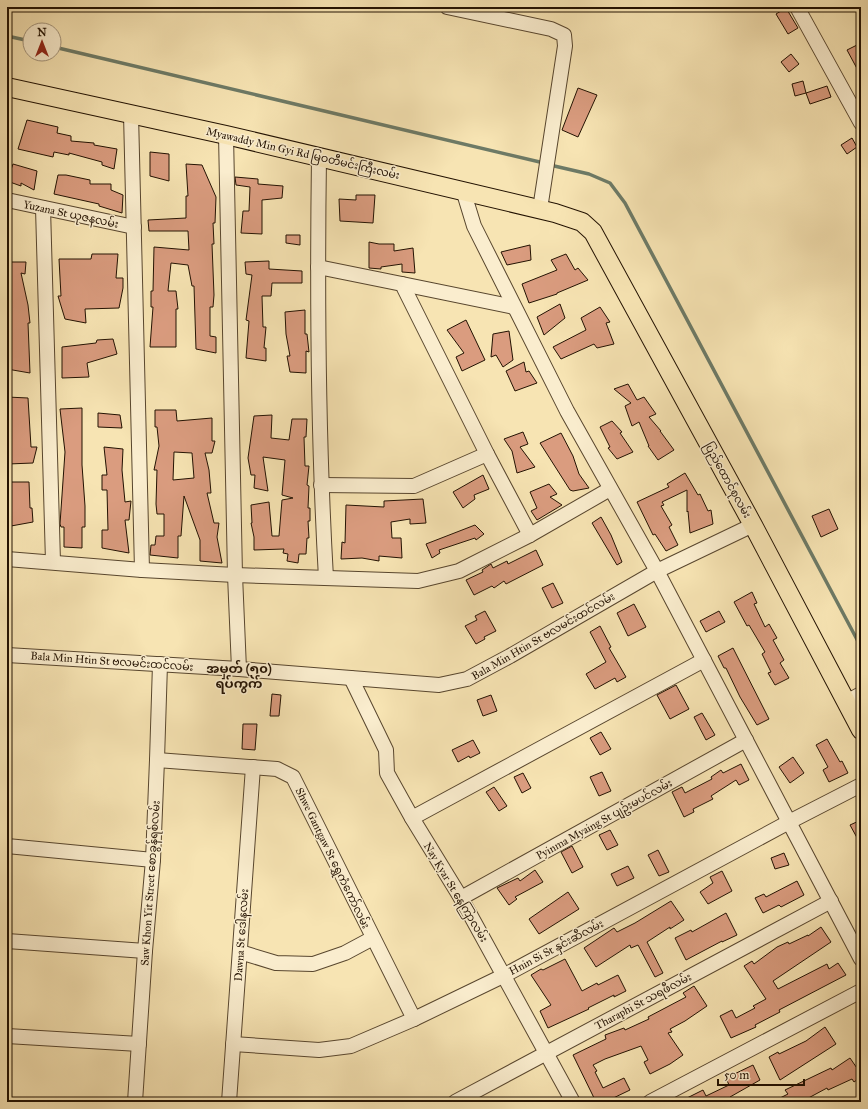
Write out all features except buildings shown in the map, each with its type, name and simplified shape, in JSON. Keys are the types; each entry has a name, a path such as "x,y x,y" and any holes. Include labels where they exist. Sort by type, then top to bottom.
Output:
{"main road":[{"name":"Myawaddy Min Gyi Rd မြဝတီမင်းကြီးလမ်း","path":"7,88 226,135 463,190 540,209 582,222 593,232"},
{"name":"ပြည်ထောင်စုလမ်း","path":"593,232 752,525 854,698 861,730"}],"street":[{"path":"447,7 551,29 564,35 565,46 540,209"},
{"path":"797,7 861,123"},
{"path":"132,114 142,570"},
{"path":"226,135 235,575 239,669"},
{"path":"319,157 318,267 321,485 326,578"},
{"path":"463,190 474,226 567,411 657,571 861,959"},
{"name":"Yuzana St ယုဇနလမ်း","path":"7,200 134,227"},
{"path":"43,208 53,562"},
{"path":"318,267 514,307"},
{"path":"402,284 530,535"},
{"path":"321,485 414,486 488,454"},
{"path":"7,559 142,570 235,575 418,581 459,571 530,535 610,489"},
{"name":"Bala Min Htin St ဗလမင်းထင်လမ်း","path":"7,655 239,669 438,685 467,679 510,656 657,571 752,525"},
{"path":"412,818 704,660"},
{"name":"Saw Khon Yit Street စောခွန်ရစ်လမ်း","path":"135,1102 145,951 153,860 160,664"},
{"name":"Nay Kyar St နေကြာလမ်း","path":"351,678 386,750 387,773 412,818 461,898 573,1102"},
{"name":"Pyinma Myaing St ပျဥ်းမပင်လမ်း","path":"461,898 746,740"},
{"name":"Shwe Gantgaw St ရွှေကံကော်လမ်း","path":"157,760 277,769 293,777 414,1019"},
{"name":"Dawna St ဒေါနလမ်း","path":"229,1102 253,767"},
{"name":"Hnin Si St နှင်းဆီလမ်း","path":"233,1044 319,1050 351,1046 414,1019 504,975 861,785"},
{"path":"7,846 153,860"},
{"name":"Tharaphi St သရဖီလမ်း","path":"455,1102 831,901"},
{"path":"240,952 276,963 313,964 345,953 373,938"},
{"path":"7,941 145,951"},
{"path":"650,1102 861,990"},
{"path":"7,1036 139,1044"}],"waterway":[{"path":"7,36 22,39"},
{"path":"62,49 544,163"},
{"path":"550,165 589,174 610,183 625,203 861,647"}],"district":[{"name":"အမှတ် (၅၀) ရပ်ကွက်","path":"239,676"}]}
